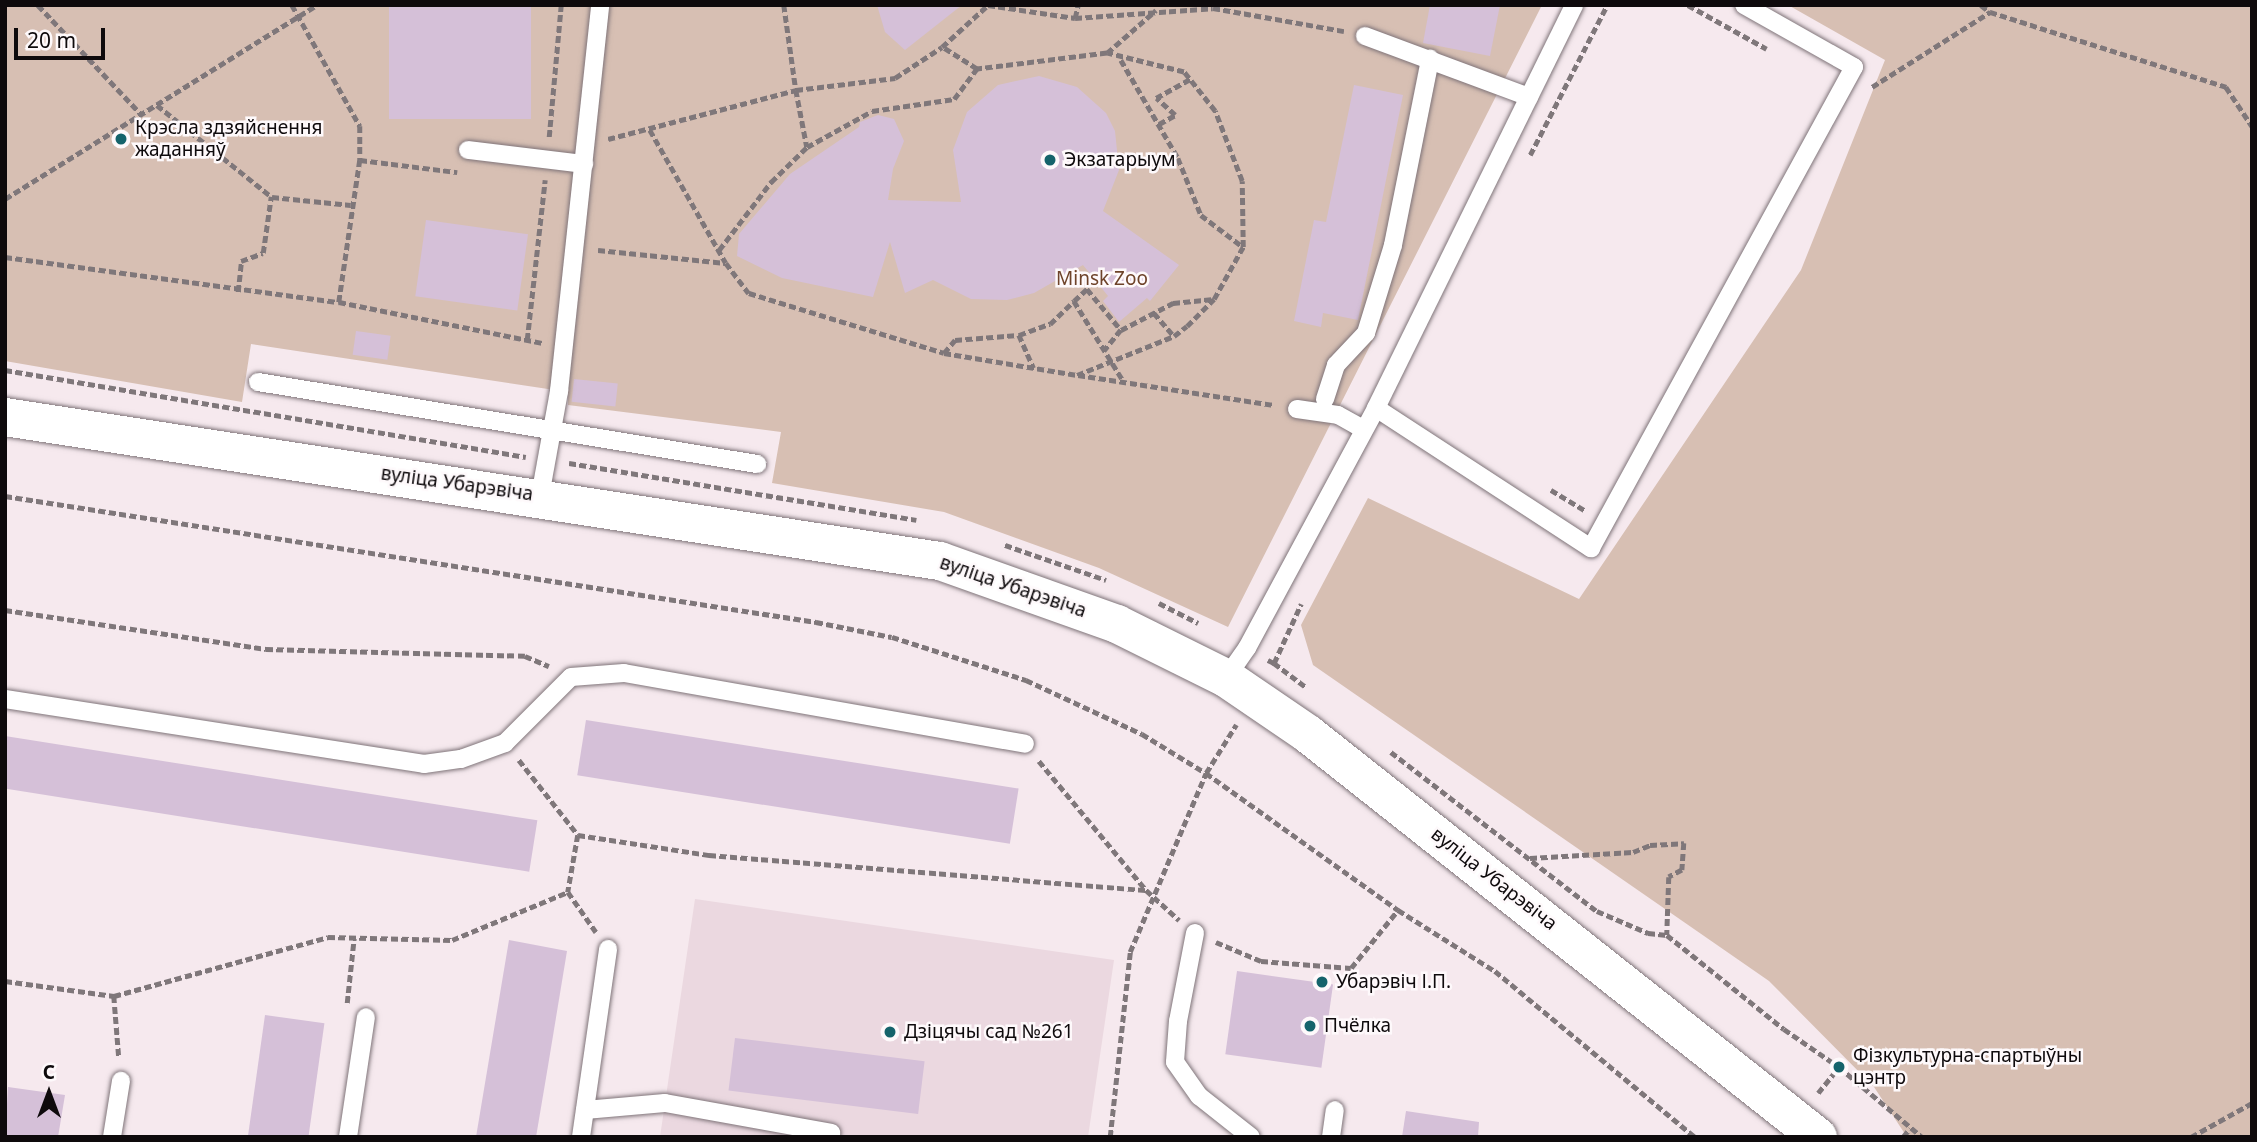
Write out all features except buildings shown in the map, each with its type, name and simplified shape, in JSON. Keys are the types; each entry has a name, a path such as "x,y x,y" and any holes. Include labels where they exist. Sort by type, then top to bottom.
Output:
{"main road":[{"name":"вуліца Убарэвіча","path":"5,417 543,478 940,561 1236,663 1386,794 1818,1137"}],"lane":[{"path":"543,478 564,347 600,5"},
{"path":"1236,663 1376,408 1574,5"},
{"path":"1376,408 1591,548 1854,67 1744,5"},
{"path":"1365,36 1529,97"},
{"path":"1325,399 1336,365 1366,333 1385,270 1430,59"},
{"path":"468,150 584,164"},
{"path":"258,382 552,433 757,464"},
{"path":"1297,409 1338,415 1363,429"},
{"path":"5,699 424,764 461,759 505,743 571,677 624,673 1025,744"},
{"path":"1195,933 1178,1021 1175,1062 1199,1096 1251,1137"},
{"path":"581,1137 608,949"},
{"path":"348,1137 366,1017"},
{"path":"112,1137 121,1081"},
{"path":"586,1110 665,1103 831,1133"},
{"path":"1331,1137 1335,1110"}],"path":[{"path":"38,5 141,114"},
{"path":"292,5 296,19 360,126 360,160 351,205 339,302"},
{"path":"5,199 317,5"},
{"path":"784,5 807,147"},
{"path":"587,144 650,130 796,90 895,78 942,47 988,5 1075,19 1156,10 1213,8 1365,36"},
{"path":"1075,19 1078,5"},
{"path":"1527,162 1607,5"},
{"path":"1981,5 1990,12 2227,87 2252,126"},
{"path":"1107,53 1156,10"},
{"path":"1862,93 1990,12"},
{"path":"942,47 977,69 1107,53 1121,59 1184,72 1215,111 1242,181 1243,247 1214,299 1174,336 1077,375"},
{"path":"1121,59 1159,124 1201,215 1243,247"},
{"path":"719,251 771,182 807,147 872,111 954,99 977,69"},
{"path":"1159,124 1175,115 1156,98 1190,79"},
{"path":"157,105 271,197 351,205"},
{"path":"650,130 726,263 749,293 944,353 1297,409"},
{"path":"238,292 241,261 263,253 271,197"},
{"path":"576,247 726,263"},
{"path":"5,257 238,292 339,302 564,347"},
{"path":"944,353 955,340 1019,335 1050,324 1087,289 1121,330"},
{"path":"1104,351 1121,330 1173,303 1214,299"},
{"path":"1074,301 1124,382"},
{"path":"1154,313 1174,336"},
{"path":"1019,335 1034,368"},
{"path":"5,370 543,478 920,521"},
{"path":"1002,544 1115,584"},
{"path":"1149,599 1236,663 1274,663 1317,696"},
{"path":"1274,663 1302,602"},
{"path":"5,610 266,649 525,656 571,677"},
{"path":"1110,1137 1130,952 1206,773 1238,723"},
{"path":"505,743 578,835 709,855 1146,890"},
{"path":"1025,744 1146,890 1195,933 1261,961 1351,968 1398,910"},
{"path":"1382,745 1597,911 1648,933 1667,935 1784,1029 1839,1067 1922,1137"},
{"path":"578,835 568,892 608,949"},
{"path":"1530,858 1633,852 1684,843 1682,870 1669,877 1667,935"},
{"path":"5,981 114,996 328,937 452,940 568,892"},
{"path":"355,938 345,1014 366,1017"},
{"path":"114,996 121,1081"},
{"path":"2191,1137 2252,1103"},
{"path":"1903,1137 1910,1128"}],"shaded area":[{"name":"Дзіцячы сад №261","path":"695,899 1114,960 1088,1137 660,1137"}],"green space":[{"name":"Minsk Zoo","path":"5,5 1542,5 1228,627 1099,568 944,512 772,483 781,432 568,405 568,392 251,344 242,402 5,361"},
{"path":"1788,5 2252,5 2252,1137 1907,1137 1874,1087 1769,981 1313,665 1301,625 1368,498 1579,599 1801,270 1885,60"}],"place":[{"name":"Крэсла здзяйснення жаданняў","path":"121,139"},
{"name":"Экзатарыум","path":"1050,160"},
{"name":"Убарэвіч І.П.","path":"1322,982"},
{"name":"Пчёлка","path":"1310,1026"},
{"name":"Дзіцячы сад №261","path":"890,1032"},
{"name":"Фізкультурна-спартыўны цэнтр","path":"1839,1067"}]}
